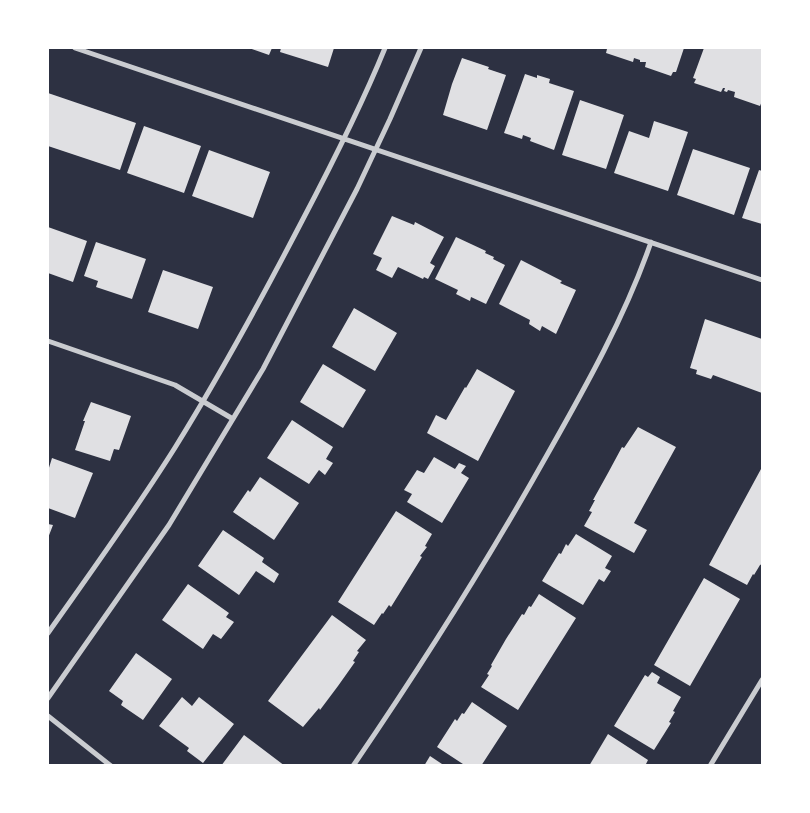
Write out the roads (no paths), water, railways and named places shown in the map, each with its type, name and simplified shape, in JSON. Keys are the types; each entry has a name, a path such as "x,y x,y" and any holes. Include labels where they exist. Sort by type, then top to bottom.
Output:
{"street":[{"path":"75,48 762,280"},
{"path":"48,633 146,491 202,401 276,271 364,98 385,48"},
{"path":"48,698 145,560 189,493 263,369 357,189 421,48"},
{"path":"353,766 411,680 500,538 585,386 634,284 651,242"},
{"path":"48,341 164,380 233,419"},
{"path":"710,766 762,680"},
{"path":"48,716 111,766"}]}
